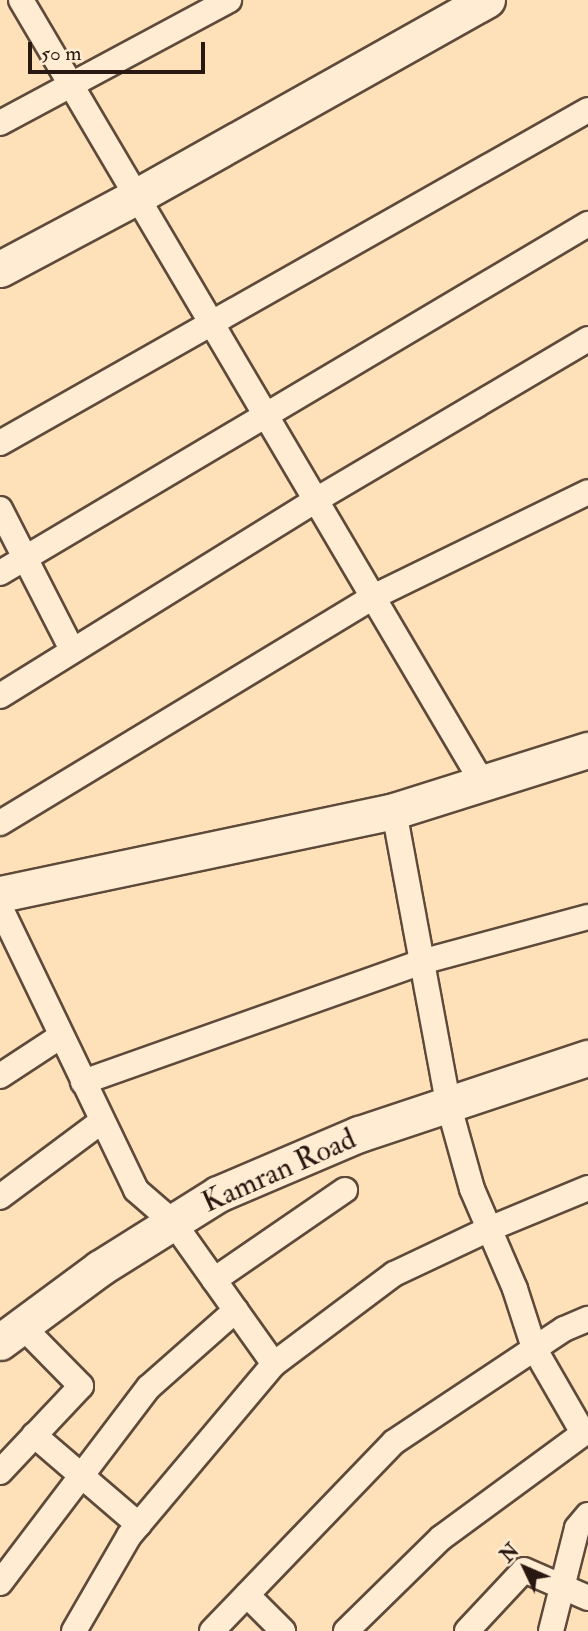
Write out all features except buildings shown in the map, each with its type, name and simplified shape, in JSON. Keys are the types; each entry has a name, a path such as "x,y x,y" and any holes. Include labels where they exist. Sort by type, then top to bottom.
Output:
{"street":[{"path":"0,11 21,0 139,195 265,416 482,782"},
{"path":"0,123 229,0"},
{"path":"0,269 139,195 487,0"},
{"path":"0,443 588,110"},
{"path":"0,573 588,224"},
{"path":"0,696 316,500 588,339"},
{"path":"0,823 373,597 588,492"},
{"path":"0,509 72,650"},
{"path":"0,894 394,811 588,750"},
{"path":"346,1631 441,1538 586,1431 534,1348 515,1289 472,1189 448,1103 394,811"},
{"path":"0,907 136,1190 173,1222 274,1364"},
{"path":"83,1082 421,962 588,917"},
{"path":"0,1076 61,1036"},
{"name":"Kamran Road","path":"11,1334 100,1268 218,1194 359,1134 588,1058"},
{"path":"0,1197 102,1121"},
{"path":"74,1631 139,1525 274,1364 394,1274 489,1229 588,1188"},
{"path":"214,1280 345,1190"},
{"path":"0,1583 149,1387 236,1310"},
{"path":"212,1631 394,1442 534,1348 564,1329 588,1319"},
{"path":"0,1472 81,1386 11,1334"},
{"path":"34,1435 139,1525"},
{"path":"551,1631 560,1586 577,1528 588,1515"},
{"path":"467,1631 524,1570 588,1598"},
{"path":"247,1595 283,1631"}]}
